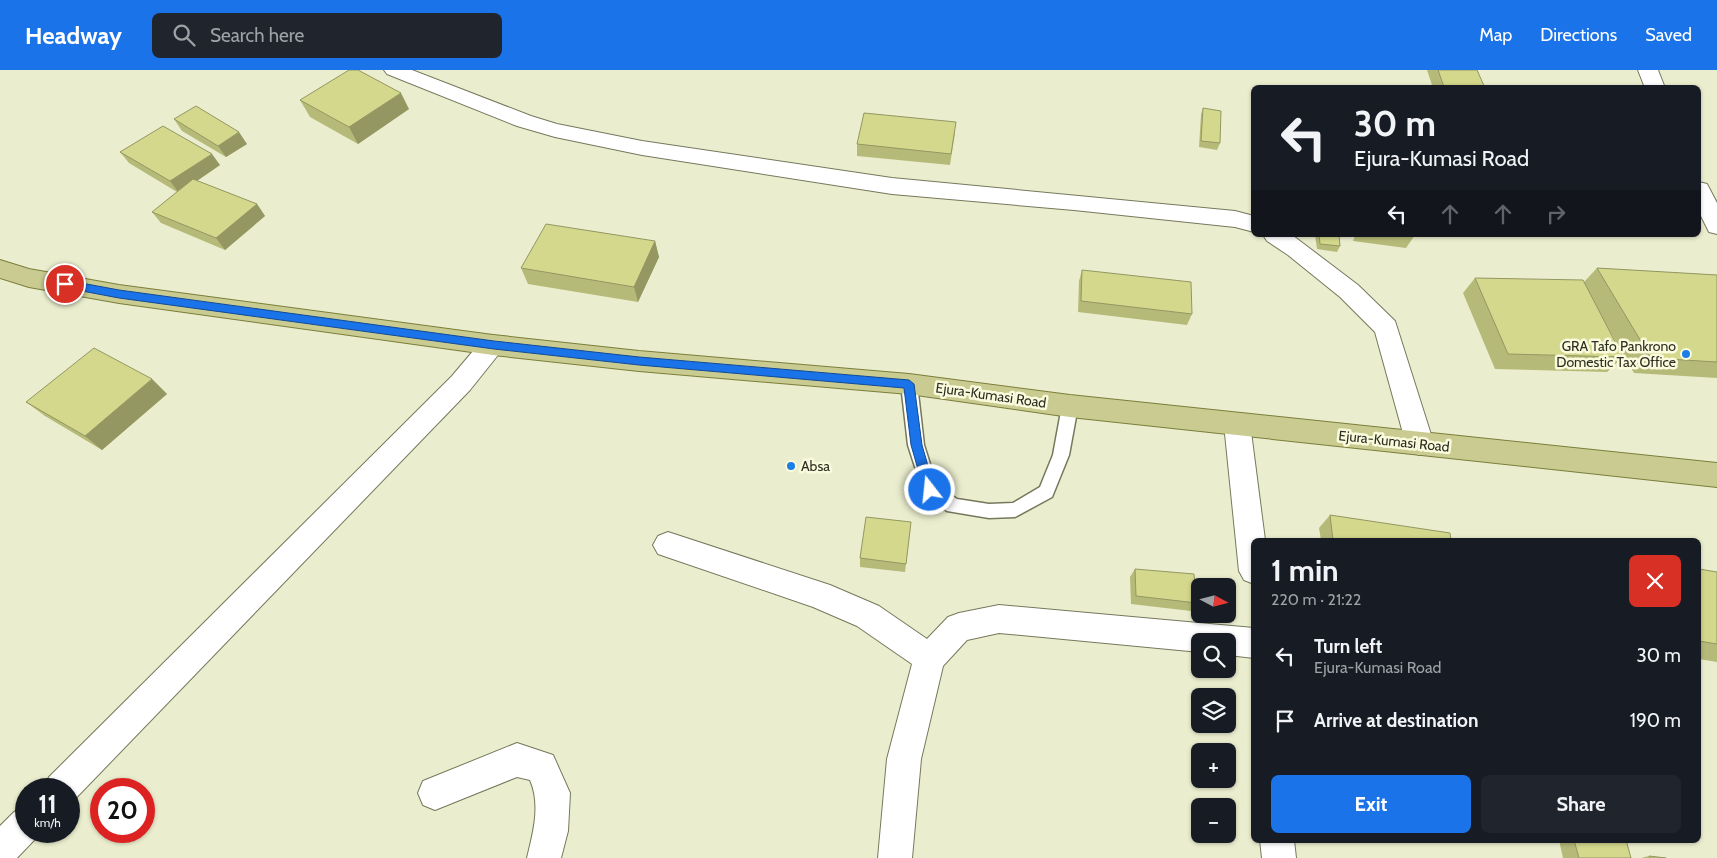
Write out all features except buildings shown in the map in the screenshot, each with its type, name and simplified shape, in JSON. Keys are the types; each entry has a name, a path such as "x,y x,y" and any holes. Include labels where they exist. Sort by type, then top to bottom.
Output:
{"main road":[{"name":"Ejura-Kumasi Road","path":"0,268 29,278 119,294 494,345 639,361 909,384 1070,406 1717,475"}],"street":[{"path":"394,70 524,121 556,130 642,148 892,186 1093,204 1235,219 1251,223"},
{"path":"1648,70 1655,85"},
{"path":"1701,193 1717,226"},
{"path":"1278,237 1349,291 1386,328 1420,444"},
{"path":"72,778 460,383 494,345"},
{"path":"1237,424 1251,545"},
{"path":"668,545 828,599 868,616 929,658"},
{"path":"895,858 904,759 929,658 959,627 999,619 1251,642"},
{"path":"435,793 517,760 541,767 553,793 551,831 544,858"},
{"path":"0,851 15,835"},
{"path":"1278,843 1279,858"}],"lane":[{"path":"909,384 916,445 930,490 953,506 989,511 1015,510 1046,492 1061,455 1070,406"}],"place":[{"name":"GRA Tafo Pankrono Domestic Tax Office","path":"1686,354"},
{"name":"Absa","path":"791,466"}],"route":[{"path":"65,284 119,294 494,345 639,361 909,384 916,445 930,490"}]}
